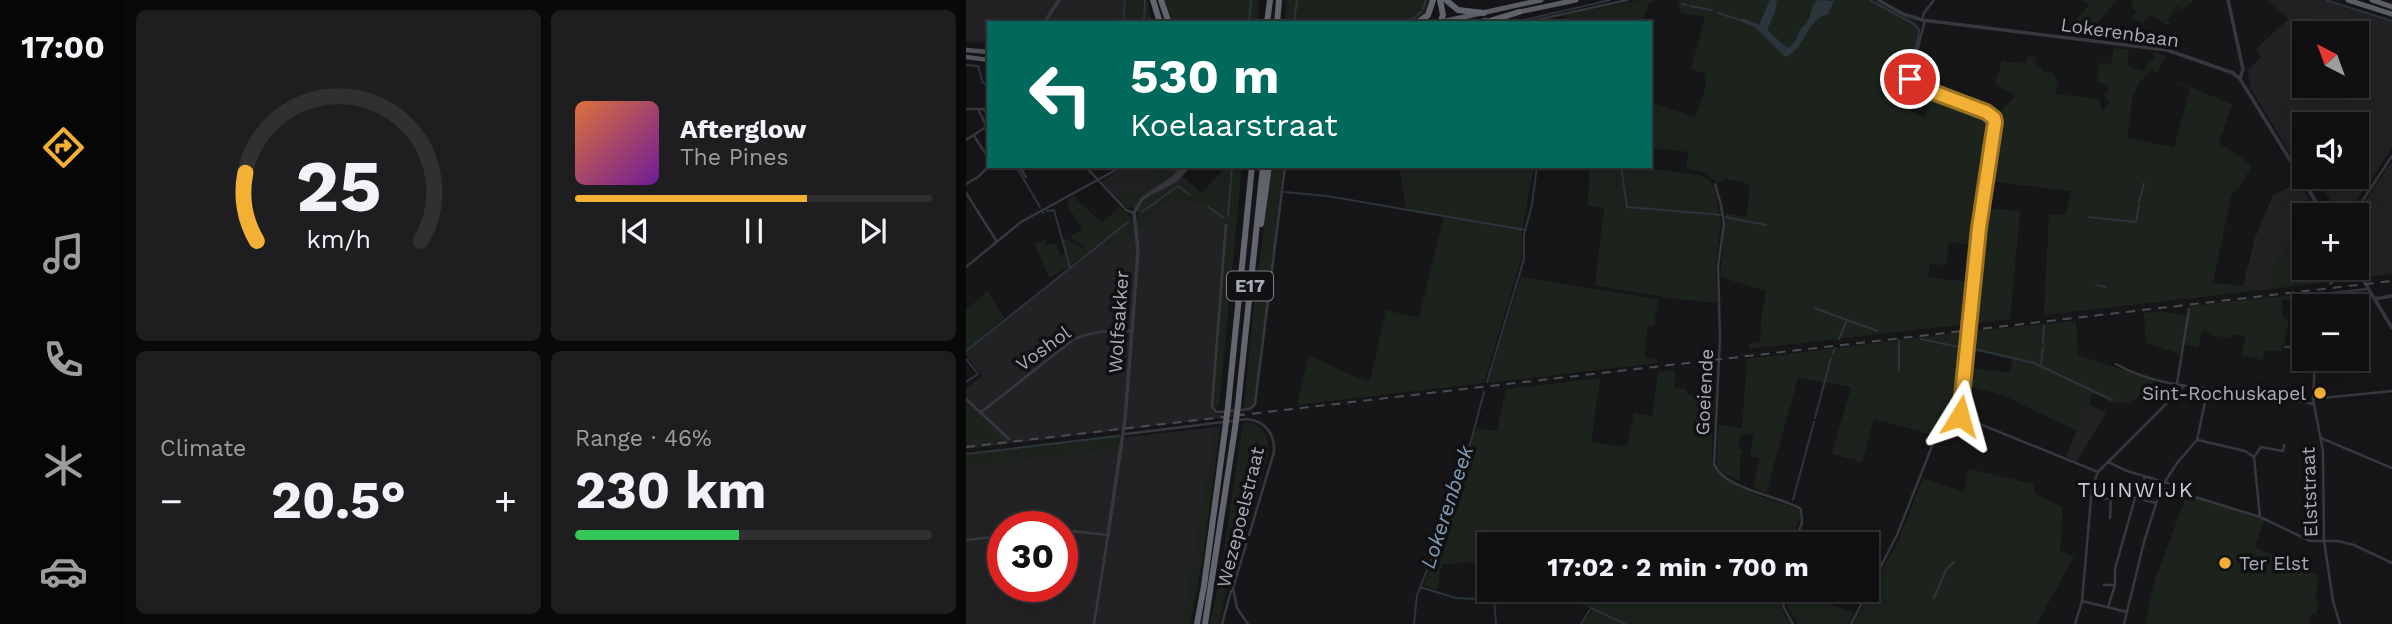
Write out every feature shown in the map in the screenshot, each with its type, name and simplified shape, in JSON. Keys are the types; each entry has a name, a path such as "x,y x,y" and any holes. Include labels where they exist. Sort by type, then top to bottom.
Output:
{"highway":[{"path":"1152,0 1155,21"},
{"path":"1152,0 1159,21"},
{"path":"1160,0 1167,21"},
{"path":"1267,21 1270,0"},
{"path":"1277,21 1279,0"},
{"path":"1420,21 1428,15 1433,0"},
{"path":"1440,0 1443,15 1440,21"},
{"path":"1446,0 1458,10 1483,13"},
{"path":"1444,21 1541,0"},
{"path":"1489,21 1576,0"},
{"path":"2348,0 2392,14"},
{"path":"2372,0 2392,6"},
{"name":"E17","path":"1197,624 1226,430 1252,168"},
{"name":"E17","path":"1205,624 1238,405 1263,168"},
{"path":"1255,242 1260,228 1269,168"}],"main road":[{"path":"1481,21 1518,12"},
{"path":"966,50 987,52"},
{"path":"966,57 987,60"}],"street":[{"path":"1045,21 1059,0"},
{"path":"1532,21 1627,0"},
{"name":"Lokerenbaan","path":"1878,0 1903,14 1924,20 2167,50 2221,69 2240,79"},
{"path":"1934,0 1924,13 1910,79 1912,83 1986,112 1995,122 1978,234 1960,416"},
{"path":"2228,0 2243,69 2240,79 2316,203"},
{"path":"966,109 985,110 987,113"},
{"path":"978,109 987,124"},
{"path":"966,140 987,127"},
{"path":"974,136 987,156"},
{"path":"2361,203 2392,156"},
{"path":"966,184 987,168"},
{"path":"1020,168 1026,177"},
{"path":"1088,168 1126,210 1134,213 1146,195 1175,181 1185,168"},
{"path":"966,267 1021,222 1119,168"},
{"path":"1226,225 1212,407 1216,412 1250,409 1255,404 1285,168"},
{"name":"Goeiende","path":"1715,184 1724,224 1718,266 1720,337 1714,464 1718,471 1735,482 1801,509 1803,517 1797,532"},
{"path":"966,193 996,241"},
{"name":"Wolfsakker","path":"1108,535 1123,433 1132,331 1138,250 1134,213"},
{"path":"2330,284 2334,280"},
{"path":"2363,280 2392,328"},
{"path":"2331,294 2368,289"},
{"path":"2374,299 2392,296"},
{"path":"2177,384 2189,309"},
{"name":"Voshol","path":"980,413 1074,340 1088,333 1105,330 1132,331"},
{"path":"2285,347 2292,347"},
{"path":"2116,364 2184,386 2313,402 2392,391"},
{"name":"Elststraat","path":"2314,371 2313,402 2321,438 2324,541 2333,601 2340,624"},
{"path":"2075,624 2082,601 2092,488 2098,472 2184,386"},
{"path":"2124,624 2144,542 2161,488 2197,440 2208,388"},
{"path":"966,399 1009,439"},
{"path":"1851,624 1897,535 1942,423 1951,416 1960,416 2098,472"},
{"name":"Wezepoelstraat","path":"1123,433 1254,420 1271,433 1274,452 1233,588 1237,608 1248,624"},
{"path":"2321,438 2392,468"},
{"path":"2197,440 2245,451 2254,457"},
{"path":"2260,517 2254,457 2260,447 2283,451 2284,445"},
{"path":"2108,462 2143,477 2184,488 2184,491 2192,496 2260,517 2310,541 2354,545 2392,563"},
{"path":"2143,477 2145,481 2161,488 2181,494 2184,491"},
{"path":"2110,518 2111,499 2116,493 2156,503"},
{"path":"2091,497 2111,499"},
{"path":"2108,607 2115,585 2115,569 2135,498"},
{"path":"1078,532 1108,535 1094,624"},
{"path":"966,540 987,538"},
{"path":"2104,586 2115,585"},
{"path":"1222,624 1228,597 1233,588"},
{"path":"2082,601 2127,612"},
{"path":"1783,602 1793,624"}],"shaded area":[{"path":"966,0 1125,0 1123,21 987,21 987,43 966,42"},
{"path":"1125,0 1148,0 1152,21 1121,21"},
{"path":"1165,0 1259,0 1258,21 1172,21"},
{"path":"1287,0 1429,0 1423,14 1414,21 1285,21"},
{"path":"1639,0 1658,0 1649,3 1643,21 1564,21 1565,15"},
{"path":"1678,0 1872,0 1916,22 1920,27 1919,39 1898,104 1924,118 1930,107 1911,98 1916,88 1987,115 1991,121 1973,246 1949,241 1946,265 1930,264 1928,277 1925,277 1970,282 1967,324 1749,349 1749,344 1760,343 1766,291 1720,277 1726,213 1747,217 1750,184 1725,179 1718,183 1704,172 1686,169 1689,152 1652,148 1652,102 1695,117 1706,86 1704,73 1691,69 1705,17 1681,13"},
{"path":"1770,0 1777,0 1767,30 1787,48 1794,43 1818,0 1834,1 1828,14 1814,22 1798,48 1785,57 1755,27 1740,21 1742,18 1759,25"},
{"path":"2083,0 2117,0 2090,32 2076,20 2089,5"},
{"path":"2133,0 2194,0 2182,10 2178,6 2172,11 2173,14 2167,19 2170,23 2167,25 2151,15 2142,24 2132,17 2137,12 2131,5"},
{"path":"2269,0 2323,0 2392,22 2392,148 2369,182 2369,112 2292,112 2292,157 2251,89 2247,70 2261,57 2256,49 2288,19"},
{"path":"2114,48 2129,49 2127,66 2144,71 2155,56 2153,52 2166,56 2157,73 2151,70 2139,83 2133,96 2127,138 2174,147 2190,89 2167,78 2232,104 2219,143 2252,165 2231,197 2213,283 2270,288 2278,255 2281,256 2292,236 2292,280 2332,280 2331,282 2044,315 2049,214 2065,215 2071,191 1988,181 1998,124 1996,116 2015,96 1995,83 2002,61 2026,64 2028,56 2037,57 2036,67 2054,73 2053,77 2057,77 2056,94 2099,99 2102,112 2110,102 2103,95 2109,89 2103,83 2097,83 2099,63 2111,64"},
{"path":"2392,161 2392,274 2369,277 2369,203 2364,203"},
{"path":"1124,168 1173,168 1228,216 1213,406 1215,415 1244,412 1243,415 966,449 966,445 1002,440 966,403 966,389 982,376 966,352 1140,214 1133,207 1124,206 1101,181"},
{"path":"1163,168 1180,168 1172,175 1168,172 1171,176 1146,190 1131,208 1118,200 1120,196 1142,189 1161,178 1157,171"},
{"path":"1224,168 1241,168 1219,407 1213,406 1227,224 1225,231 1219,231 1222,218 1193,201 1171,198 1155,211 1151,231 1141,231 1139,226 1147,222 1145,216 1142,218 1144,222 1139,224 1142,207 1154,196 1186,181 1201,194"},
{"path":"1272,168 1283,168 1256,399 1251,408 1244,409"},
{"path":"1399,168 1534,168 1522,230 1522,255 1484,383 1297,405 1309,355 1370,381 1386,310 1419,318 1444,217 1406,210"},
{"path":"1589,168 1647,168 1698,175 1710,180 1721,221 1716,266 1717,303 1667,298 1595,285 1604,208 1588,206"},
{"path":"2292,186 2292,189 2303,189 2309,199 2304,203 2292,203 2292,246 2270,288 2243,286 2255,238 2273,195"},
{"path":"2323,189 2364,189 2355,203 2332,203"},
{"path":"1073,196 1102,223 1119,207 1131,217 1134,233 1113,250 1103,240 1070,266 1049,278 1035,244 1045,240 1047,245 1056,243 1060,256 1066,254 1061,240 1064,238 1084,249 1071,238 1082,230 1066,202"},
{"path":"1984,208 2020,211 2010,319 1971,324"},
{"path":"1521,277 1658,299 1654,326 1647,326 1645,358 1657,360 1657,363 1488,383"},
{"path":"988,291 1004,318 966,350 966,310"},
{"path":"2292,295 2292,298 2281,300 2283,317 2289,321 2282,351 2264,351 2263,360 2242,356 2245,336 2231,334 2229,338 2202,331 2198,347 2182,344 2180,354 2146,343 2144,313 2161,311 2189,317 2191,306"},
{"path":"2076,321 2078,355 2155,381 2130,404 2113,402 2093,393 2077,431 2004,396 1966,385 1968,367 2009,373 2013,359 1970,350 1971,331"},
{"path":"1966,332 1959,409 1955,413 1942,416 1933,435 1874,419 1862,462 1832,454 1851,387 1798,378 1766,493 1753,487 1760,458 1750,456 1754,435 1741,433 1738,449 1742,450 1740,481 1717,467 1718,425 1742,428 1747,359"},
{"path":"1675,370 1674,388 1686,389 1687,394 1715,394 1712,450 1713,465 1717,472 1737,486 1798,509 1801,513 1795,532 1477,532 1477,563 1442,564 1437,589 1423,585 1440,543 1476,428 1497,431 1506,389 1600,378 1591,442 1627,447 1634,413 1652,416 1658,372"},
{"path":"966,403 1003,441 966,445"},
{"path":"2088,404 2106,413 2077,461 2066,457"},
{"path":"1243,422 1261,428 1267,437 1268,455 1232,580 1228,581 1219,624 1210,624 1219,584"},
{"path":"1216,427 1184,624 966,624 966,456"},
{"path":"1216,427 1220,427 1220,430 1203,557 1190,624 1184,624"},
{"path":"1121,434 1117,449 966,467 966,453"},
{"path":"1969,469 2033,484 2035,494 2063,507 2060,551 2074,556 2037,624 1853,624 1865,602 1879,602 1879,576 1899,539 1923,478 1964,492"},
{"name":"Ter Elst","path":"2195,498 2264,520 2255,547 2318,576 2315,598 2319,603 2316,615 2311,614 2308,624 2145,624 2155,580 2185,499 2194,501"},
{"path":"1584,602 1781,602 1784,614 1791,624 1582,624 1593,610 1583,606"},
{"path":"1786,602 1820,602 1854,612 1849,624 1798,624"}],"waterway":[{"path":"1123,21 1125,0"},
{"path":"1144,21 1145,0"},
{"path":"1249,21 1251,0"},
{"path":"1294,21 1297,0"},
{"path":"1423,9 1426,0"},
{"name":"Lokerenbeek","path":"1520,21 1610,0"},
{"path":"1870,0 1914,24 1919,30 1901,93"},
{"path":"2326,0 2392,21"},
{"path":"1682,4 1687,5"},
{"path":"1690,6 1712,10"},
{"path":"1404,21 1421,12"},
{"path":"1718,13 1740,20"},
{"path":"966,65 978,66 983,83 987,84"},
{"path":"1017,168 1040,207"},
{"path":"1228,216 1232,168"},
{"name":"Lokerenbeek","path":"1487,382 1524,259 1524,235 1537,168"},
{"path":"1621,168 1627,207 1721,215"},
{"path":"2139,202 2144,183"},
{"path":"1142,212 1178,186 1190,195"},
{"path":"1284,192 1327,196 1525,230"},
{"path":"2089,217 2136,222 2139,205"},
{"path":"1208,207 1224,218"},
{"path":"1047,211 1054,210 1070,268"},
{"path":"1725,217 1766,225"},
{"path":"966,351 1128,222"},
{"path":"2096,285 2106,287"},
{"path":"1814,308 1878,331"},
{"path":"1839,339 1846,322"},
{"path":"2043,343 2044,326"},
{"path":"1921,339 1963,348"},
{"path":"1899,340 1899,370"},
{"path":"2041,366 2043,347"},
{"path":"1833,354 1835,348"},
{"path":"1970,348 2034,363 2112,400"},
{"path":"1815,418 1831,358"},
{"path":"966,359 978,374 966,382"},
{"name":"Lokerenbeek","path":"1414,624 1417,595 1439,540 1484,392"},
{"path":"1793,500 1814,422"},
{"path":"966,454 1119,436"},
{"path":"1934,598 1946,570 1954,562"},
{"path":"1420,587 1456,598 1494,600 1496,624"},
{"path":"1581,624 1591,608 1625,624"}],"railway":[{"path":"966,447 2392,281"}],"place":[{"name":"Sint-Rochuskapel","path":"2320,393"},
{"name":"Ter Elst","path":"2225,563"}],"district":[{"name":"TUINWIJK","path":"2136,490"}],"route":[{"path":"1910,79 1917,86 1986,112 1995,122 1979,228 1960,416"}]}
